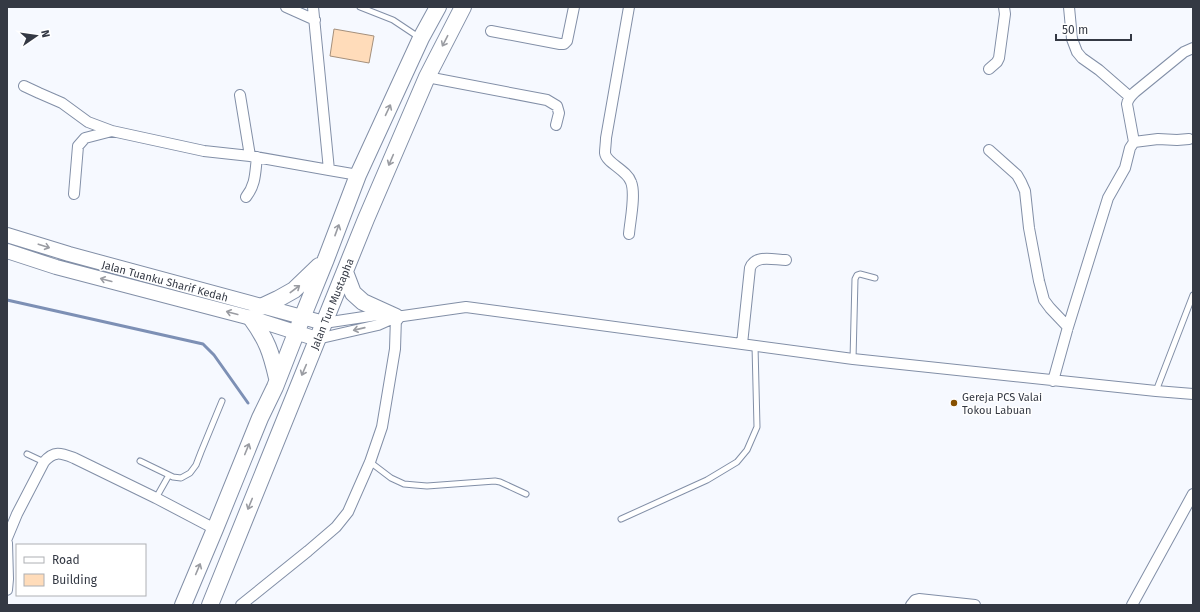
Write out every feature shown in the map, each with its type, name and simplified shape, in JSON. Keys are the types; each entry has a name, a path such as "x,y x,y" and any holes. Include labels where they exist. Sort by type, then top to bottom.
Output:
{"main road":[{"path":"183,605 276,382 358,175 421,38 438,7"},
{"name":"Jalan Tun Mustapha","path":"210,605 291,401 318,339 366,219 427,77 463,7"},
{"name":"Jalan Tuanku Sharif Kedah","path":"7,234 256,312 295,333 318,339"},
{"name":"Jalan Tuanku Sharif Kedah","path":"7,251 56,267 256,312 302,318 324,324"},
{"path":"276,382 272,356 256,312 294,290 326,259"},
{"path":"345,272 353,293 363,302 396,317"}],"street":[{"path":"286,7 315,20"},
{"path":"313,7 329,170"},
{"path":"491,31 564,44 567,41 574,7"},
{"path":"629,7 606,138 605,154 608,160 628,175 631,181 633,189 629,234"},
{"path":"989,69 997,62 999,58 1005,14 1004,7"},
{"path":"1069,7 1072,39 1077,52 1082,58 1130,96"},
{"path":"1053,381 1108,198 1125,168 1130,148 1134,142 1127,104 1130,96 1184,52 1193,48"},
{"path":"427,77 547,100 557,106 559,113 556,125"},
{"path":"24,86 62,103 88,122 112,131 204,151 254,157 358,175"},
{"path":"240,94 254,157 254,181 252,190 246,197"},
{"path":"74,194 78,146 85,138 112,131"},
{"path":"1134,142 1189,138"},
{"path":"989,150 1017,175 1021,182 1024,191 1039,281 1044,300 1068,327"},
{"path":"742,344 751,264 755,260 760,259 786,260"},
{"path":"324,324 377,315 396,317 466,307 853,359 1156,392 1193,394"},
{"path":"318,339 378,325 396,317"},
{"path":"241,605 336,527 348,512 370,462 382,427 395,349 396,317"},
{"path":"7,538 17,514 44,462 49,456 56,453 64,454 156,498 215,529"},
{"path":"1132,605 1193,494"},
{"path":"7,543 7,590"},
{"path":"911,605 915,600 919,599 975,605"}],"lane":[{"path":"360,7 393,20 421,38"},
{"path":"853,359 856,275 860,274 875,278"},
{"path":"1156,392 1193,295"},
{"path":"621,519 707,480 737,462 747,450 758,427 755,346"},
{"path":"140,461 173,477 181,478 190,473 196,466 222,401"},
{"path":"27,454 44,462"},
{"path":"370,462 392,478 404,484 427,486 494,480 526,494"},
{"path":"156,498 168,475"}],"building":[{"path":"334,29 374,36 369,63 330,56"}],"waterway":[{"path":"7,300 203,344 214,355 248,403"}],"place":[{"name":"Gereja PCS Valai Tokou Labuan","path":"954,403"}]}
